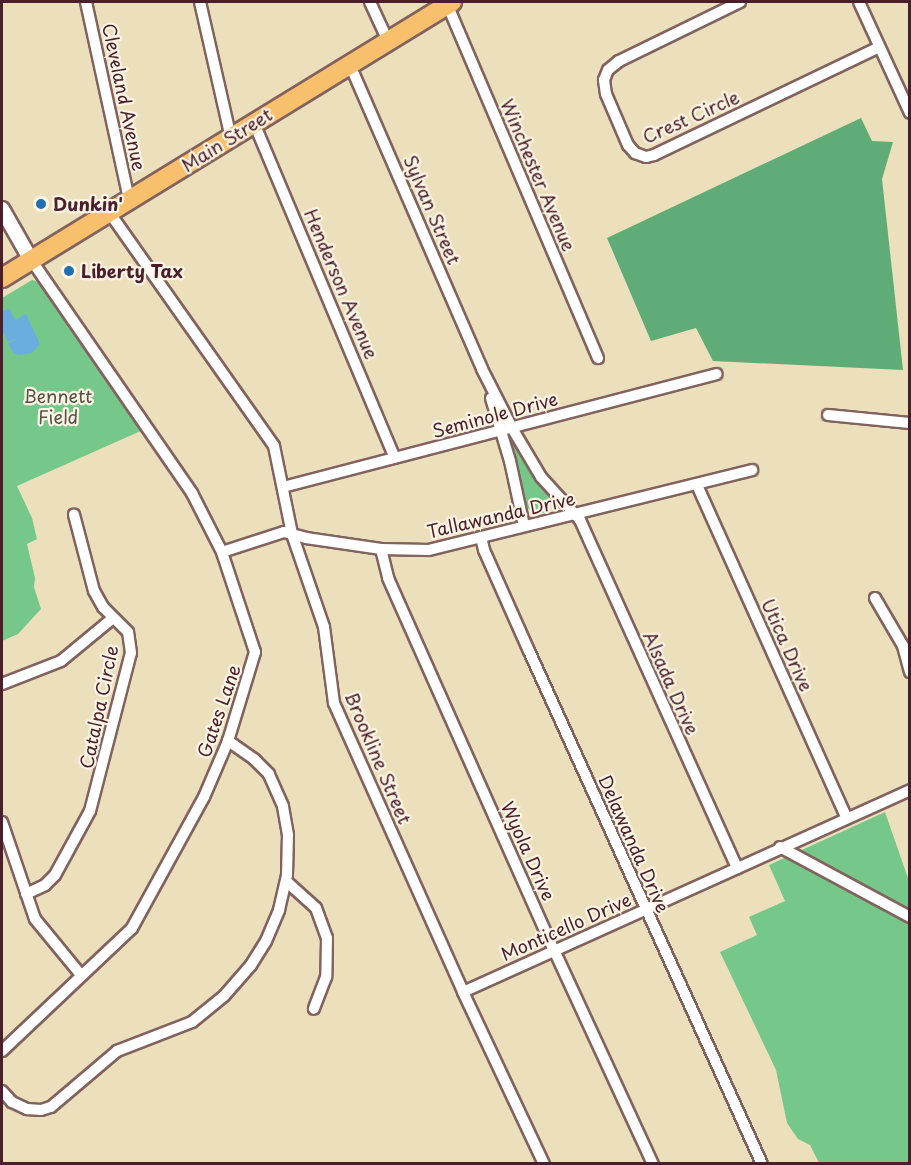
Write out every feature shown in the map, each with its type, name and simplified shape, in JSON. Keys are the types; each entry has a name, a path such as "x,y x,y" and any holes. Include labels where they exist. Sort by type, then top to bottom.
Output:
{"highway":[{"name":"Main Street","path":"2,279 450,3"}],"street":[{"name":"Cleveland Avenue","path":"86,2 129,200"},
{"path":"200,2 231,138"},
{"path":"370,2 388,41"},
{"name":"Crest Circle","path":"740,2 619,61 608,70 603,85 628,145 635,153 646,157 654,155 879,47"},
{"path":"859,2 909,113"},
{"name":"Winchester Avenue","path":"450,3 598,358"},
{"name":"Sylvan Street","path":"350,65 482,369 506,430 524,526"},
{"name":"Henderson Avenue","path":"254,123 395,458"},
{"path":"2,209 31,260"},
{"name":"Brookline Street","path":"110,212 274,446 292,534 324,627 334,703 463,992 544,1164"},
{"name":"Gates Lane","path":"2,1050 132,928 204,796 228,741 255,652 222,552 182,477 31,260"},
{"name":"Seminole Drive","path":"283,487 716,374"},
{"path":"828,415 909,423"},
{"name":"Sylvan Street","path":"506,430 541,477 574,513"},
{"name":"Tallawanda Drive","path":"222,552 284,532 381,549 429,550 752,470"},
{"name":"Utica Drive","path":"697,485 847,818"},
{"name":"Alsada Drive","path":"574,513 581,523 618,603 737,868"},
{"name":"Catalpa Circle","path":"26,894 45,885 56,875 96,799 132,653 128,632 103,607 94,591 74,515"},
{"name":"Delawanda Drive","path":"482,537 484,550 529,651 762,1164"},
{"name":"Wyola Drive","path":"381,549 388,578 554,950 653,1164"},
{"path":"875,598 903,646 909,672"},
{"path":"2,684 61,661 113,618"},
{"path":"2,1091 12,1102 27,1109 36,1111 51,1107 117,1051 177,1029 203,1014 232,988 262,949 279,910 286,881 288,835 277,789 264,769 228,741"},
{"name":"Monticello Drive","path":"463,992 909,790"},
{"path":"2,822 37,924 81,975"},
{"path":"780,847 909,917"},
{"path":"286,881 316,908 327,938 328,969 314,1009"}],"green space":[{"path":"861,118 872,141 893,142 882,179 903,370 713,361 696,328 651,341 607,238"},
{"name":"Bennett Field","path":"32,280 40,282 143,430 17,486 32,518 37,539 27,544 35,578 34,587 41,609 18,634 2,641 2,298"},
{"path":"511,441 517,443 551,502 547,512 533,515 526,505"},
{"path":"885,812 909,881 909,1163 819,1163 810,1145 798,1139 787,1123 776,1070 720,952 757,935 749,917 785,901 769,865"}],"water":[{"path":"9,308 15,320 26,314 40,344 32,353 19,355 13,353 8,343 23,336 8,342 2,330 2,312"}],"place":[{"name":"Dunkin'","path":"41,204"},
{"name":"Liberty Tax","path":"69,271"}]}
